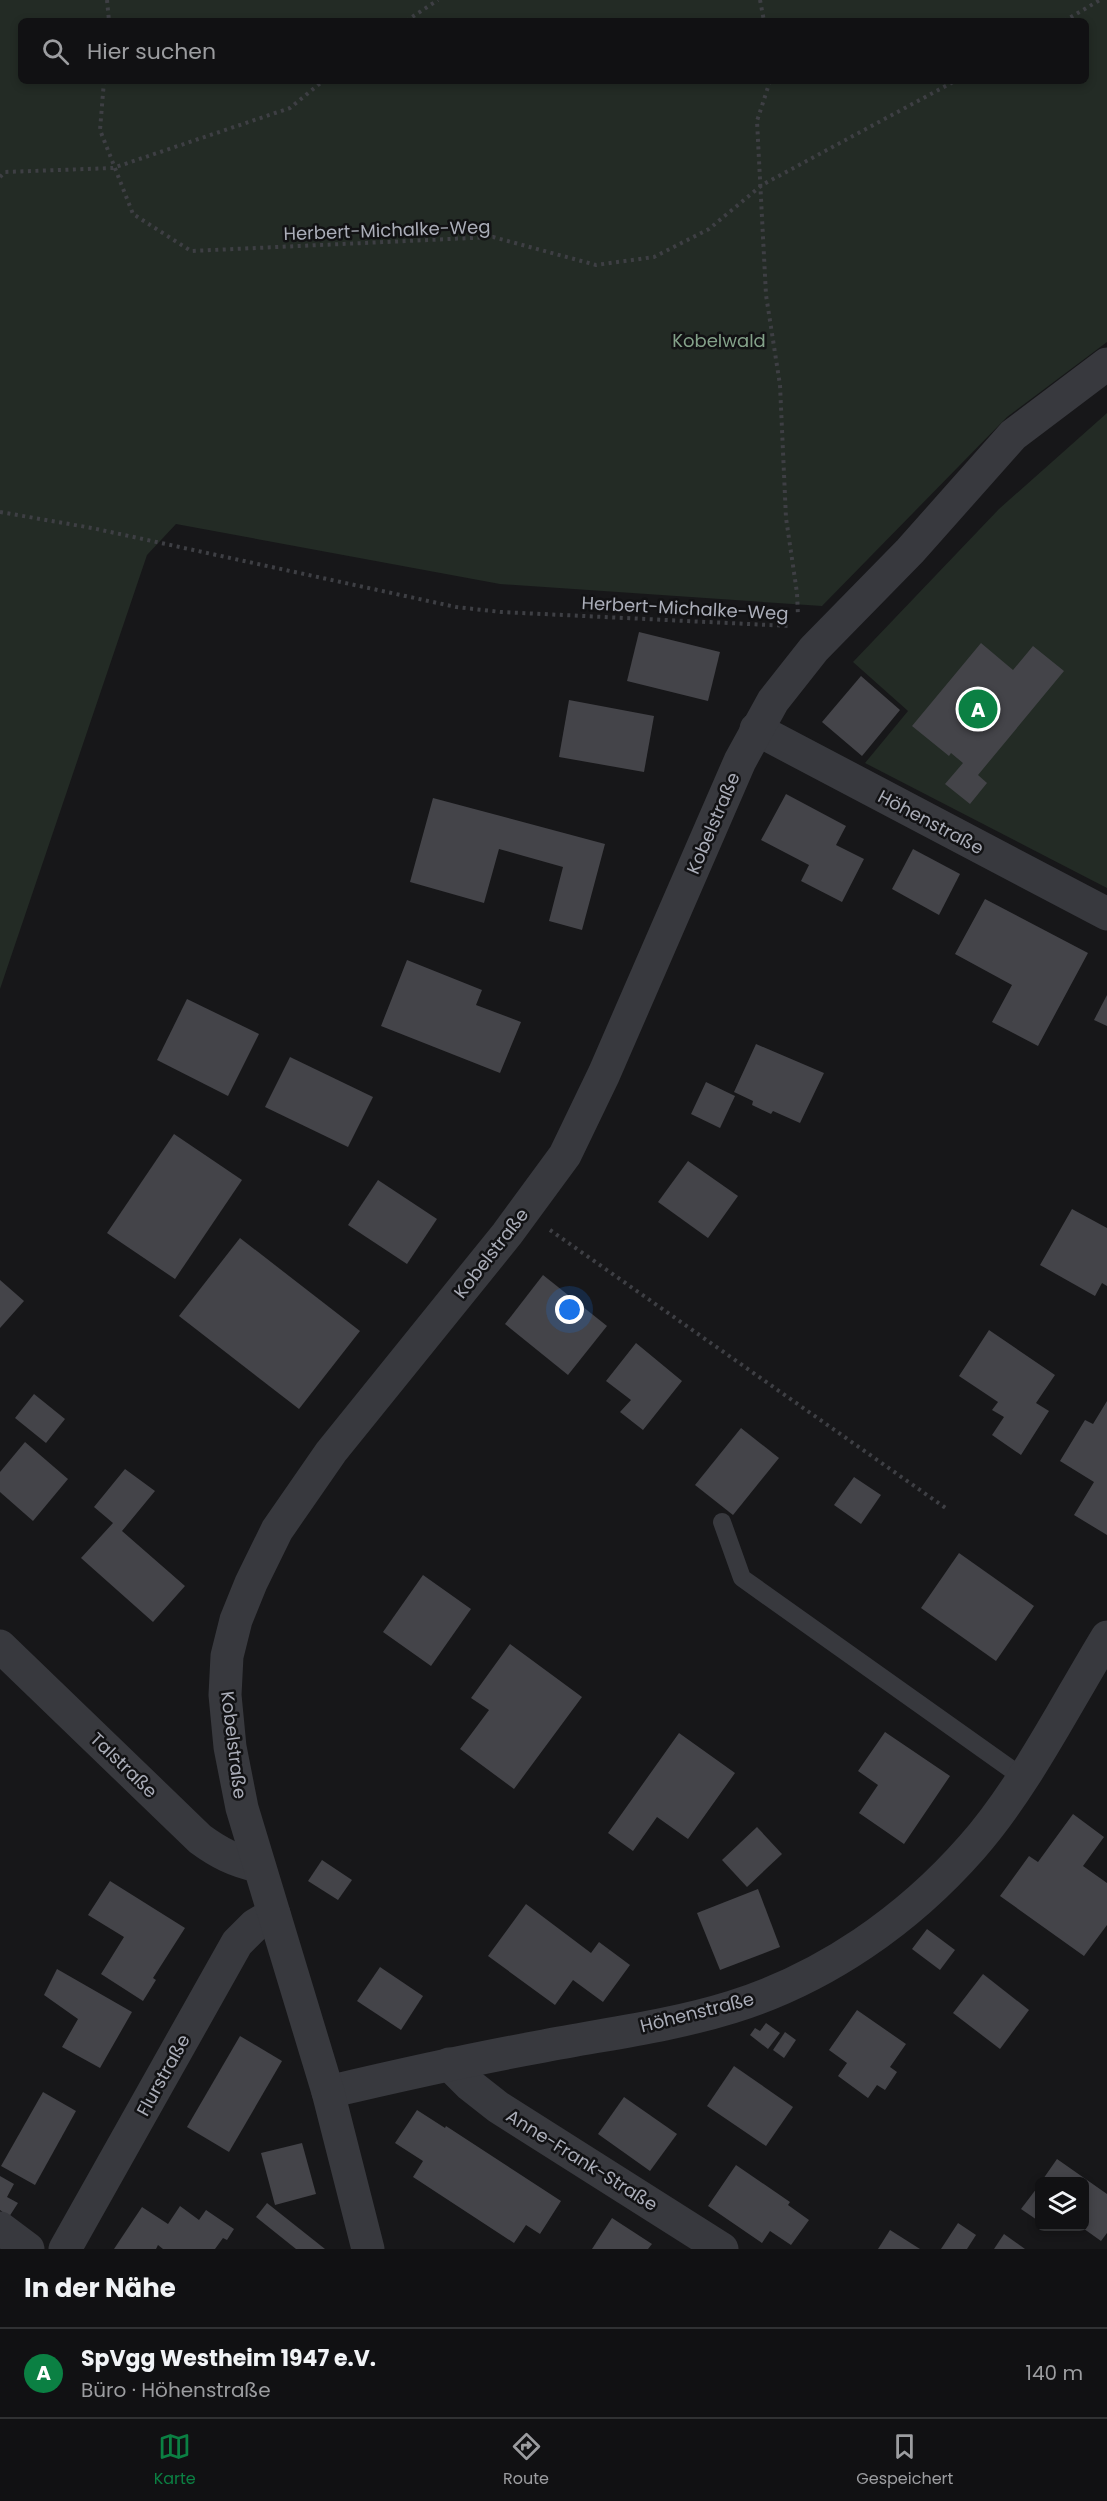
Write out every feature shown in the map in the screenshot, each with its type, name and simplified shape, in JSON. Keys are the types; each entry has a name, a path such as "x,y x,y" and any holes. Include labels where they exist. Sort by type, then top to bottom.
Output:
{"street":[{"name":"Kobelstraße","path":"368,2249 328,2092 242,1808 230,1747 225,1695 227,1656 236,1620 250,1583 277,1530 331,1452 524,1211 565,1155 604,1074 735,772 773,701 814,650 910,551 1013,435 1107,364"},
{"name":"Höhenstraße","path":"756,729 1107,914"},
{"name":"Höhenstraße","path":"328,2092 448,2064 692,2018 733,2006 810,1974 855,1948 915,1905 974,1845 1022,1777 1107,1637"},
{"name":"Talstraße","path":"0,1646 200,1839 218,1853 258,1866"},
{"name":"Flurstraße","path":"65,2249 237,1943 255,1924 274,1914"},
{"name":"Anne-Frank-Straße","path":"448,2064 498,2107 722,2249"},
{"path":"0,2228 28,2249"}],"lane":[{"path":"722,1522 741,1578 1022,1777"}],"path":[{"path":"106,0 109,18"},
{"path":"411,18 438,0"},
{"path":"760,0 763,18"},
{"path":"1069,18 1100,0"},
{"name":"Herbert-Michalke-Weg","path":"104,84 100,130 113,168 134,214 191,251 492,237 596,265 654,257 709,229 762,185 949,84"},
{"path":"0,177 5,172 113,168 290,108 319,84"},
{"path":"762,185 757,122 769,84"},
{"name":"Herbert-Michalke-Weg","path":"0,513 92,528 456,607 501,612 798,627 797,593 786,518 780,385 766,295 762,185"},
{"path":"524,1211 947,1509"}],"green space":[{"name":"Kobelwald","path":"0,0 1107,0 1107,342 1007,417 822,606 500,584 176,524 147,555 0,989"},
{"path":"1107,413 1107,888 865,763 908,711 853,662 999,509"}],"building":[{"path":"639,632 720,652 708,701 627,681"},
{"path":"981,643 1013,670 1033,646 1064,671 978,775 987,783 970,804 945,784 963,763 951,753 949,756 912,726"},
{"path":"861,676 900,710 862,756 822,722"},
{"path":"569,700 654,716 644,772 559,757"},
{"path":"786,794 846,826 836,845 864,859 842,902 801,881 809,865 761,840"},
{"path":"433,798 605,844 582,930 549,921 563,867 499,849 484,903 410,882"},
{"path":"913,849 960,874 939,915 892,889"},
{"path":"985,899 1088,953 1038,1046 992,1022 1012,985 955,954"},
{"path":"407,960 482,990 476,1005 521,1022 500,1073 381,1026"},
{"path":"1107,995 1107,1026 1094,1020"},
{"path":"187,999 259,1034 228,1096 157,1060"},
{"path":"756,1044 824,1073 800,1123 773,1111 771,1114 752,1105 753,1101 734,1092"},
{"path":"290,1057 373,1097 348,1147 265,1107"},
{"path":"706,1082 735,1096 720,1128 691,1114"},
{"path":"174,1134 242,1180 175,1279 107,1233"},
{"path":"688,1161 738,1196 708,1238 658,1202"},
{"path":"378,1180 437,1219 407,1264 348,1225"},
{"path":"1072,1209 1107,1228 1107,1286 1102,1283 1095,1296 1040,1265"},
{"path":"240,1238 360,1331 299,1409 179,1316"},
{"path":"543,1275 607,1326 568,1375 505,1324"},
{"path":"0,1280 24,1301 0,1328"},
{"path":"989,1330 1055,1375 1036,1403 1049,1411 1021,1455 992,1435 1004,1417 992,1410 998,1402 959,1376"},
{"path":"636,1343 682,1381 643,1430 620,1412 631,1400 606,1381"},
{"path":"34,1394 65,1419 46,1443 15,1418"},
{"path":"1107,1401 1107,1535 1074,1515 1094,1482 1060,1461 1085,1420 1093,1424"},
{"path":"741,1428 779,1458 733,1515 695,1485"},
{"path":"25,1442 68,1479 33,1521 0,1492 0,1472"},
{"path":"125,1469 155,1491 122,1531 185,1586 153,1622 81,1558 113,1523 94,1507"},
{"path":"854,1477 881,1495 861,1524 834,1505"},
{"path":"959,1553 1034,1606 996,1661 921,1608"},
{"path":"423,1575 471,1609 431,1666 383,1632"},
{"path":"510,1644 582,1697 514,1789 460,1749 489,1710 471,1698"},
{"path":"885,1732 950,1776 904,1844 859,1813 878,1785 858,1771"},
{"path":"679,1733 735,1773 688,1839 657,1817 633,1851 608,1833"},
{"path":"1073,1814 1104,1837 1083,1866 1107,1883 1107,1925 1084,1956 1000,1896 1029,1856 1038,1862"},
{"path":"757,1827 782,1854 747,1887 722,1860"},
{"path":"322,1860 352,1880 338,1900 308,1881"},
{"path":"110,1881 185,1928 153,1978 156,1980 143,2001 101,1974 124,1937 88,1915"},
{"path":"758,1889 780,1947 720,1970 697,1913"},
{"path":"526,1904 591,1953 599,1942 630,1965 603,2002 573,1980 555,2005 488,1956"},
{"path":"927,1929 955,1950 940,1970 912,1949"},
{"path":"380,1967 423,1996 401,2030 357,2001"},
{"path":"57,1969 132,2012 100,2068 62,2047 78,2019 44,1995"},
{"path":"983,1974 1029,2010 1000,2049 953,2013"},
{"path":"857,2010 906,2044 890,2067 897,2072 885,2090 877,2085 868,2098 838,2076 847,2063 829,2050"},
{"path":"766,2023 780,2033 768,2049 750,2035 755,2028 760,2031"},
{"path":"785,2032 796,2040 784,2058 773,2050"},
{"path":"240,2036 282,2061 229,2152 187,2127"},
{"path":"734,2066 793,2107 766,2146 707,2106"},
{"path":"43,2092 76,2111 35,2185 1,2166"},
{"path":"624,2097 677,2134 650,2171 598,2134"},
{"path":"417,2110 445,2128 446,2126 561,2201 540,2234 526,2225 514,2243 413,2177 423,2161 395,2143"},
{"path":"302,2143 316,2194 275,2205 261,2153"},
{"path":"1057,2159 1083,2177 1044,2177"},
{"path":"736,2165 790,2202 788,2205 809,2220 791,2245 770,2231 762,2243 708,2206"},
{"path":"0,2176 14,2184 7,2197 18,2203 9,2217 0,2210"},
{"path":"1089,2181 1107,2194 1107,2233 1101,2241 1087,2231 1089,2231"},
{"path":"1035,2191 1035,2219 1021,2209"},
{"path":"267,2203 325,2249 296,2249 256,2217"},
{"path":"180,2206 199,2220 206,2210 234,2229 227,2240 223,2238 215,2249 163,2249 158,2245 156,2249 114,2249 142,2207 168,2224"},
{"path":"612,2218 652,2244 648,2249 592,2249"},
{"path":"958,2223 976,2235 967,2249 941,2249"},
{"path":"890,2230 920,2249 878,2249"},
{"path":"1004,2234 1025,2249 994,2249"}],"place":[{"name":"SpVgg Westheim 1947 e.V.","path":"978,709"}]}
